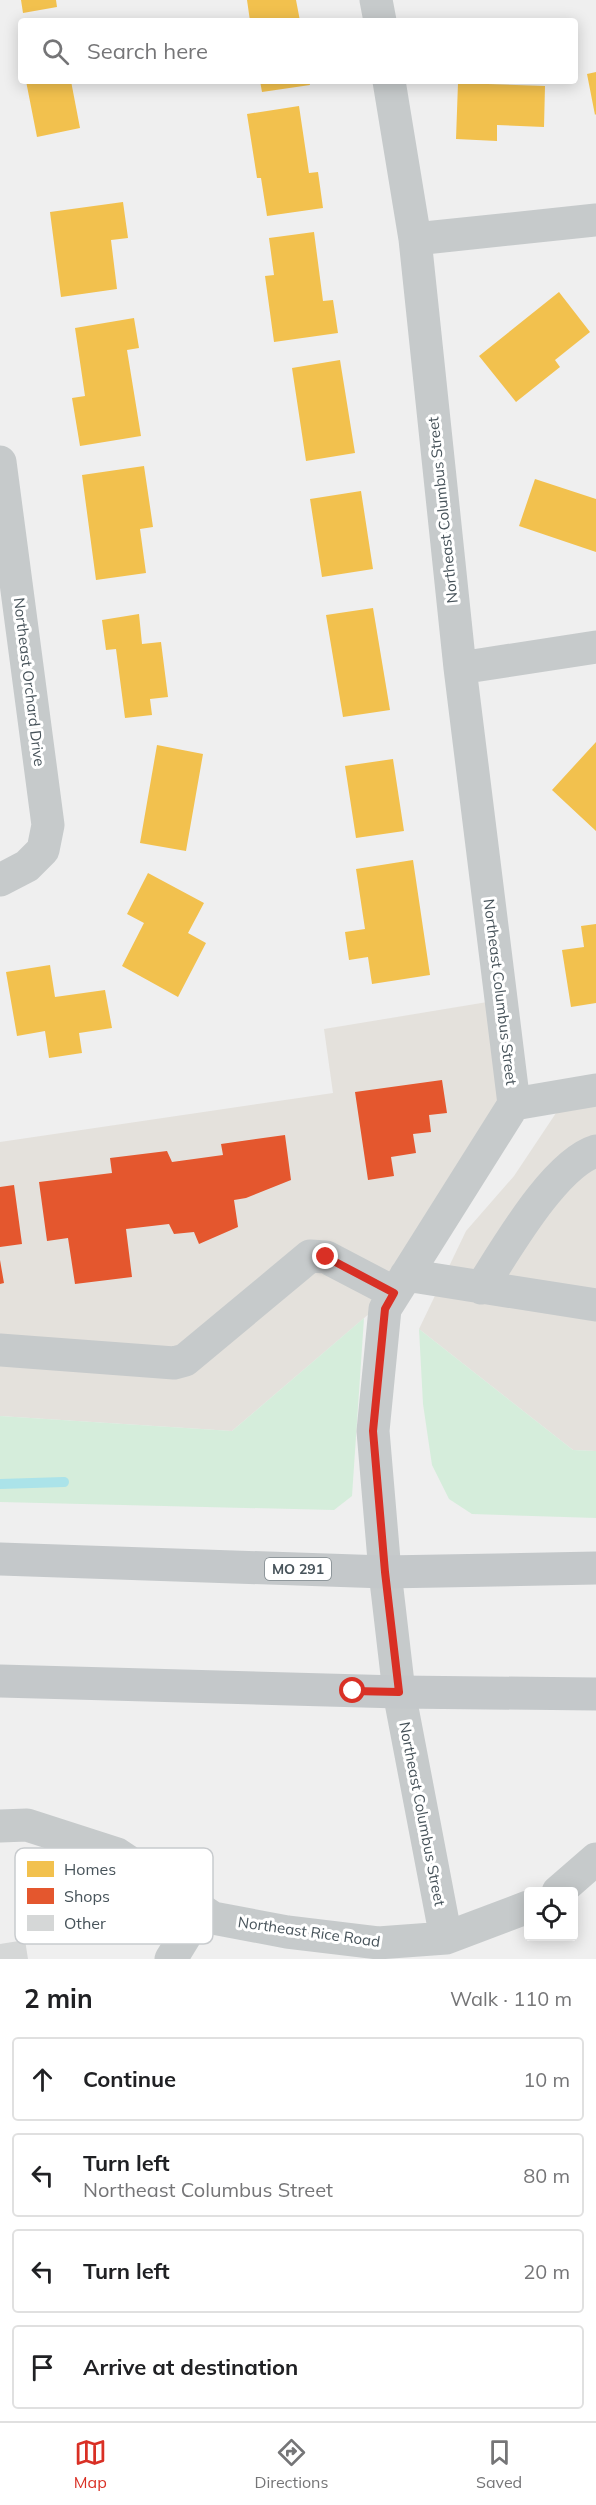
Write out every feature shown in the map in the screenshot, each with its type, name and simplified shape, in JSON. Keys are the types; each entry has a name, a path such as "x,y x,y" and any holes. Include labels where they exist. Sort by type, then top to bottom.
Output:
{"main road":[{"name":"MO 291","path":"0,1559 385,1572 596,1568"},
{"path":"0,1681 399,1692 596,1694"}],"street":[{"path":"376,0 379,18"},
{"name":"Northeast Columbus Street","path":"389,84 415,239 460,668 514,1104 385,1309 373,1431 385,1572 399,1692 446,1938"},
{"path":"415,239 596,220"},
{"name":"Northeast Orchard Drive","path":"0,462 48,825 43,850 27,866 0,880"},
{"path":"460,668 596,647"},
{"path":"514,1104 596,1090"},
{"path":"481,1288 540,1197 585,1155 596,1151"},
{"path":"0,1350 174,1363 185,1360 310,1256 326,1257 400,1284 481,1288 596,1305"},
{"name":"Northeast Rice Road","path":"0,1826 27,1825 98,1848"},
{"path":"564,1887 596,1859"},
{"name":"Northeast Rice Road","path":"213,1918 287,1932 378,1943 446,1938 524,1909"},
{"path":"171,1959 180,1944"}],"shaded area":[{"path":"512,998 497,1110 384,1301 232,1431 0,1416 0,1142 333,1093 324,1029"},
{"path":"596,1104 596,1451 573,1450 419,1329 466,1231 514,1176 556,1113"}],"green space":[{"path":"364,1318 352,1496 334,1510 0,1502 0,1416 232,1431"},
{"path":"419,1329 573,1450 596,1451 596,1518 472,1514 449,1499 432,1465 423,1404"}],"building: Homes":[{"path":"21,0 56,0 57,7 23,13"},
{"path":"247,0 296,0 299,18 250,18"},
{"path":"596,72 596,114 595,115 587,74"},
{"path":"27,84 72,84 80,128 37,137"},
{"path":"261,84 310,85 262,92"},
{"path":"458,84 545,86 544,127 497,125 497,141 456,139"},
{"path":"299,106 309,173 318,172 323,208 267,216 261,178 257,178 247,114"},
{"path":"123,202 128,238 111,240 117,289 61,297 50,212"},
{"path":"314,232 323,301 333,300 338,333 274,342 265,276 274,275 269,238"},
{"path":"559,292 590,332 555,360 560,367 516,402 479,356"},
{"path":"134,318 139,348 127,350 141,436 80,446 72,398 85,396 75,328"},
{"path":"340,360 355,453 306,461 292,368"},
{"path":"144,466 153,527 140,529 146,573 96,580 82,475"},
{"path":"535,479 596,499 596,552 519,526"},
{"path":"361,491 373,569 322,577 310,499"},
{"path":"373,608 390,710 343,717 326,615"},
{"path":"139,614 142,644 161,642 168,697 150,699 152,715 125,718 116,649 106,650 102,620"},
{"path":"596,742 596,831 552,790"},
{"path":"157,745 203,754 186,851 140,843"},
{"path":"393,759 404,831 356,838 345,766"},
{"path":"413,860 430,975 372,984 368,957 349,960 345,932 365,929 356,869"},
{"path":"148,873 204,903 188,933 206,943 178,997 122,966 144,923 127,914"},
{"path":"596,924 596,1003 571,1007 562,950 584,947 581,926"},
{"path":"50,965 55,997 105,990 112,1028 79,1033 82,1053 49,1058 45,1031 17,1036 6,972"}],"building: Shops":[{"path":"442,1080 447,1113 429,1115 431,1132 413,1134 416,1153 391,1157 394,1176 368,1180 355,1092"},
{"path":"285,1135 291,1180 246,1198 234,1200 238,1227 199,1244 194,1232 174,1234 169,1224 126,1229 132,1277 75,1284 68,1238 47,1241 39,1182 112,1173 110,1158 167,1151 172,1162 223,1155 221,1144"},
{"path":"14,1185 22,1244 0,1247 0,1187"},
{"path":"0,1260 4,1283 0,1284"}],"building: Other":[{"path":"15,1942 15,1944 26,1944 28,1959 0,1959 0,1944"}],"waterway":[{"path":"0,1484 64,1482"}],"route":[{"path":"326,1257 394,1293 385,1309 373,1431 385,1572 399,1692 353,1691"}]}
